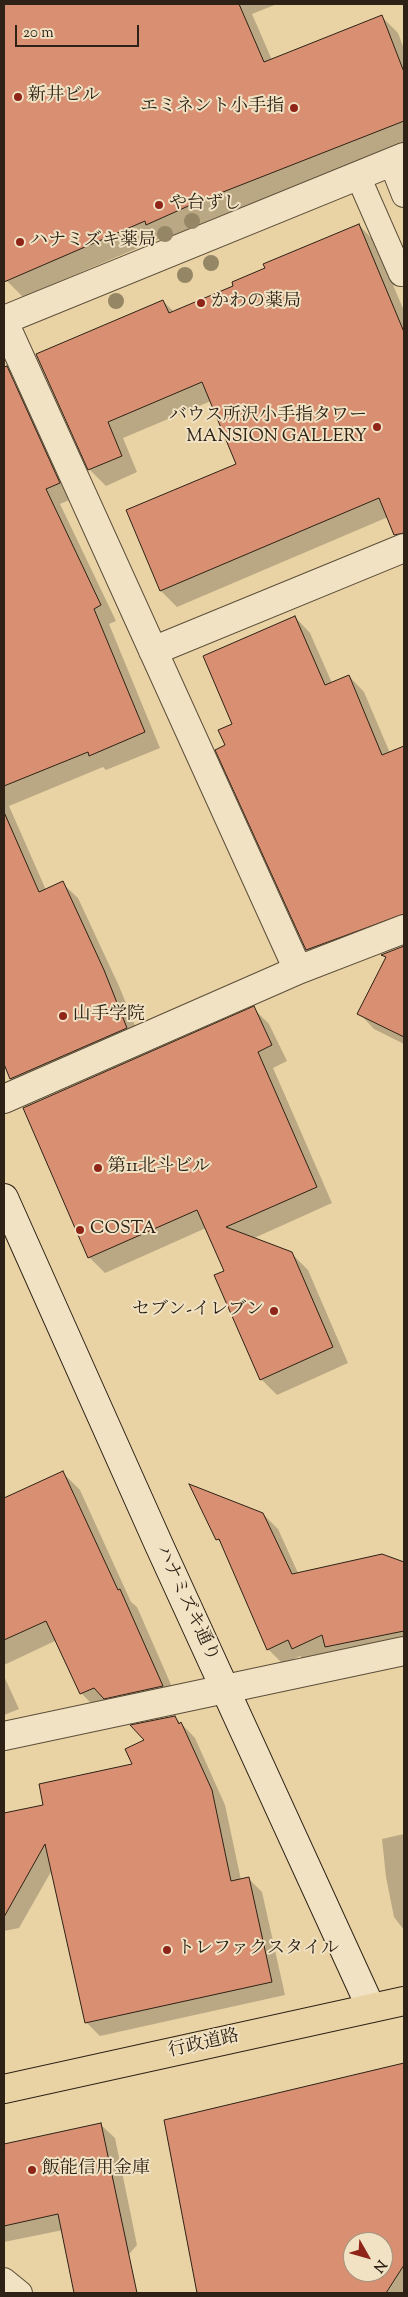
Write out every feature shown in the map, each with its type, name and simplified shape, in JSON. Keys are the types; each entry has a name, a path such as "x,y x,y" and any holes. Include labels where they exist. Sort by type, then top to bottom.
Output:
{"highway":[{"name":"行政道路","path":"4,2089 404,2001"}],"street":[{"path":"298,970 4,321 398,160"},
{"path":"153,650 404,548"},
{"path":"4,1099 298,970 404,930"},
{"name":"ハナミズキ通り","path":"4,1198 225,1690 371,2008"},
{"path":"4,1736 404,1651"}],"lane":[{"path":"398,160 404,195"},
{"path":"358,176 403,274"},
{"path":"4,2280 20,2293"}],"building":[{"path":"4,4 239,4 264,62 382,15 404,72 404,121 195,203 146,225 145,221 4,282"},
{"path":"359,224 404,332 404,533 394,535 379,498 160,591 126,510 236,464 202,382 108,422 122,456 88,470 36,354 163,300 169,313 233,286 232,282 265,268 263,264"},
{"path":"7,366 60,483 46,489 101,605 94,609 145,732 89,756 88,752 4,786 4,367"},
{"path":"295,616 325,685 349,675 382,755 404,746 404,914 306,950 215,750 225,745 218,730 232,724 203,656"},
{"path":"4,812 39,892 63,881 104,970 127,1028 10,1079 4,1064"},
{"path":"404,946 404,1037 357,1014 386,957 381,955"},
{"path":"254,1006 272,1045 258,1052 317,1187 226,1227 292,1252 333,1347 260,1380 214,1275 224,1271 197,1210 88,1258 23,1108"},
{"path":"63,1471 118,1590 120,1589 163,1686 104,1699 94,1688 80,1694 46,1621 4,1640 4,1498"},
{"path":"189,1484 263,1513 292,1574 382,1554 404,1562 404,1631 325,1647 322,1635 292,1649 288,1640 267,1650 219,1539 216,1540"},
{"path":"175,1716 179,1724 181,1722 212,1790 231,1881 249,1877 272,1982 85,2023 45,1844 4,1917 4,1813 43,1805 39,1784 132,1764 125,1749 144,1740 130,1725"},
{"path":"404,2063 404,2265 386,2293 197,2293 164,2120"},
{"path":"101,2123 137,2293 74,2293 58,2214 4,2226 4,2144"}],"place":[{"name":"新井ビル","path":"18,97"},
{"name":"エミネント小手指","path":"294,108"},
{"name":"や台ずし","path":"159,205"},
{"name":"ハナミズキ薬局","path":"20,242"},
{"name":"かわの薬局","path":"201,303"},
{"name":"バウス所沢小手指タワー MANSION GALLERY","path":"377,427"},
{"name":"山手学院","path":"63,1016"},
{"name":"第11北斗ビル","path":"98,1168"},
{"name":"COSTA","path":"80,1230"},
{"name":"セブン-イレブン","path":"274,1311"},
{"name":"トレファクスタイル","path":"167,1950"},
{"name":"飯能信用金庫","path":"32,2170"}]}
